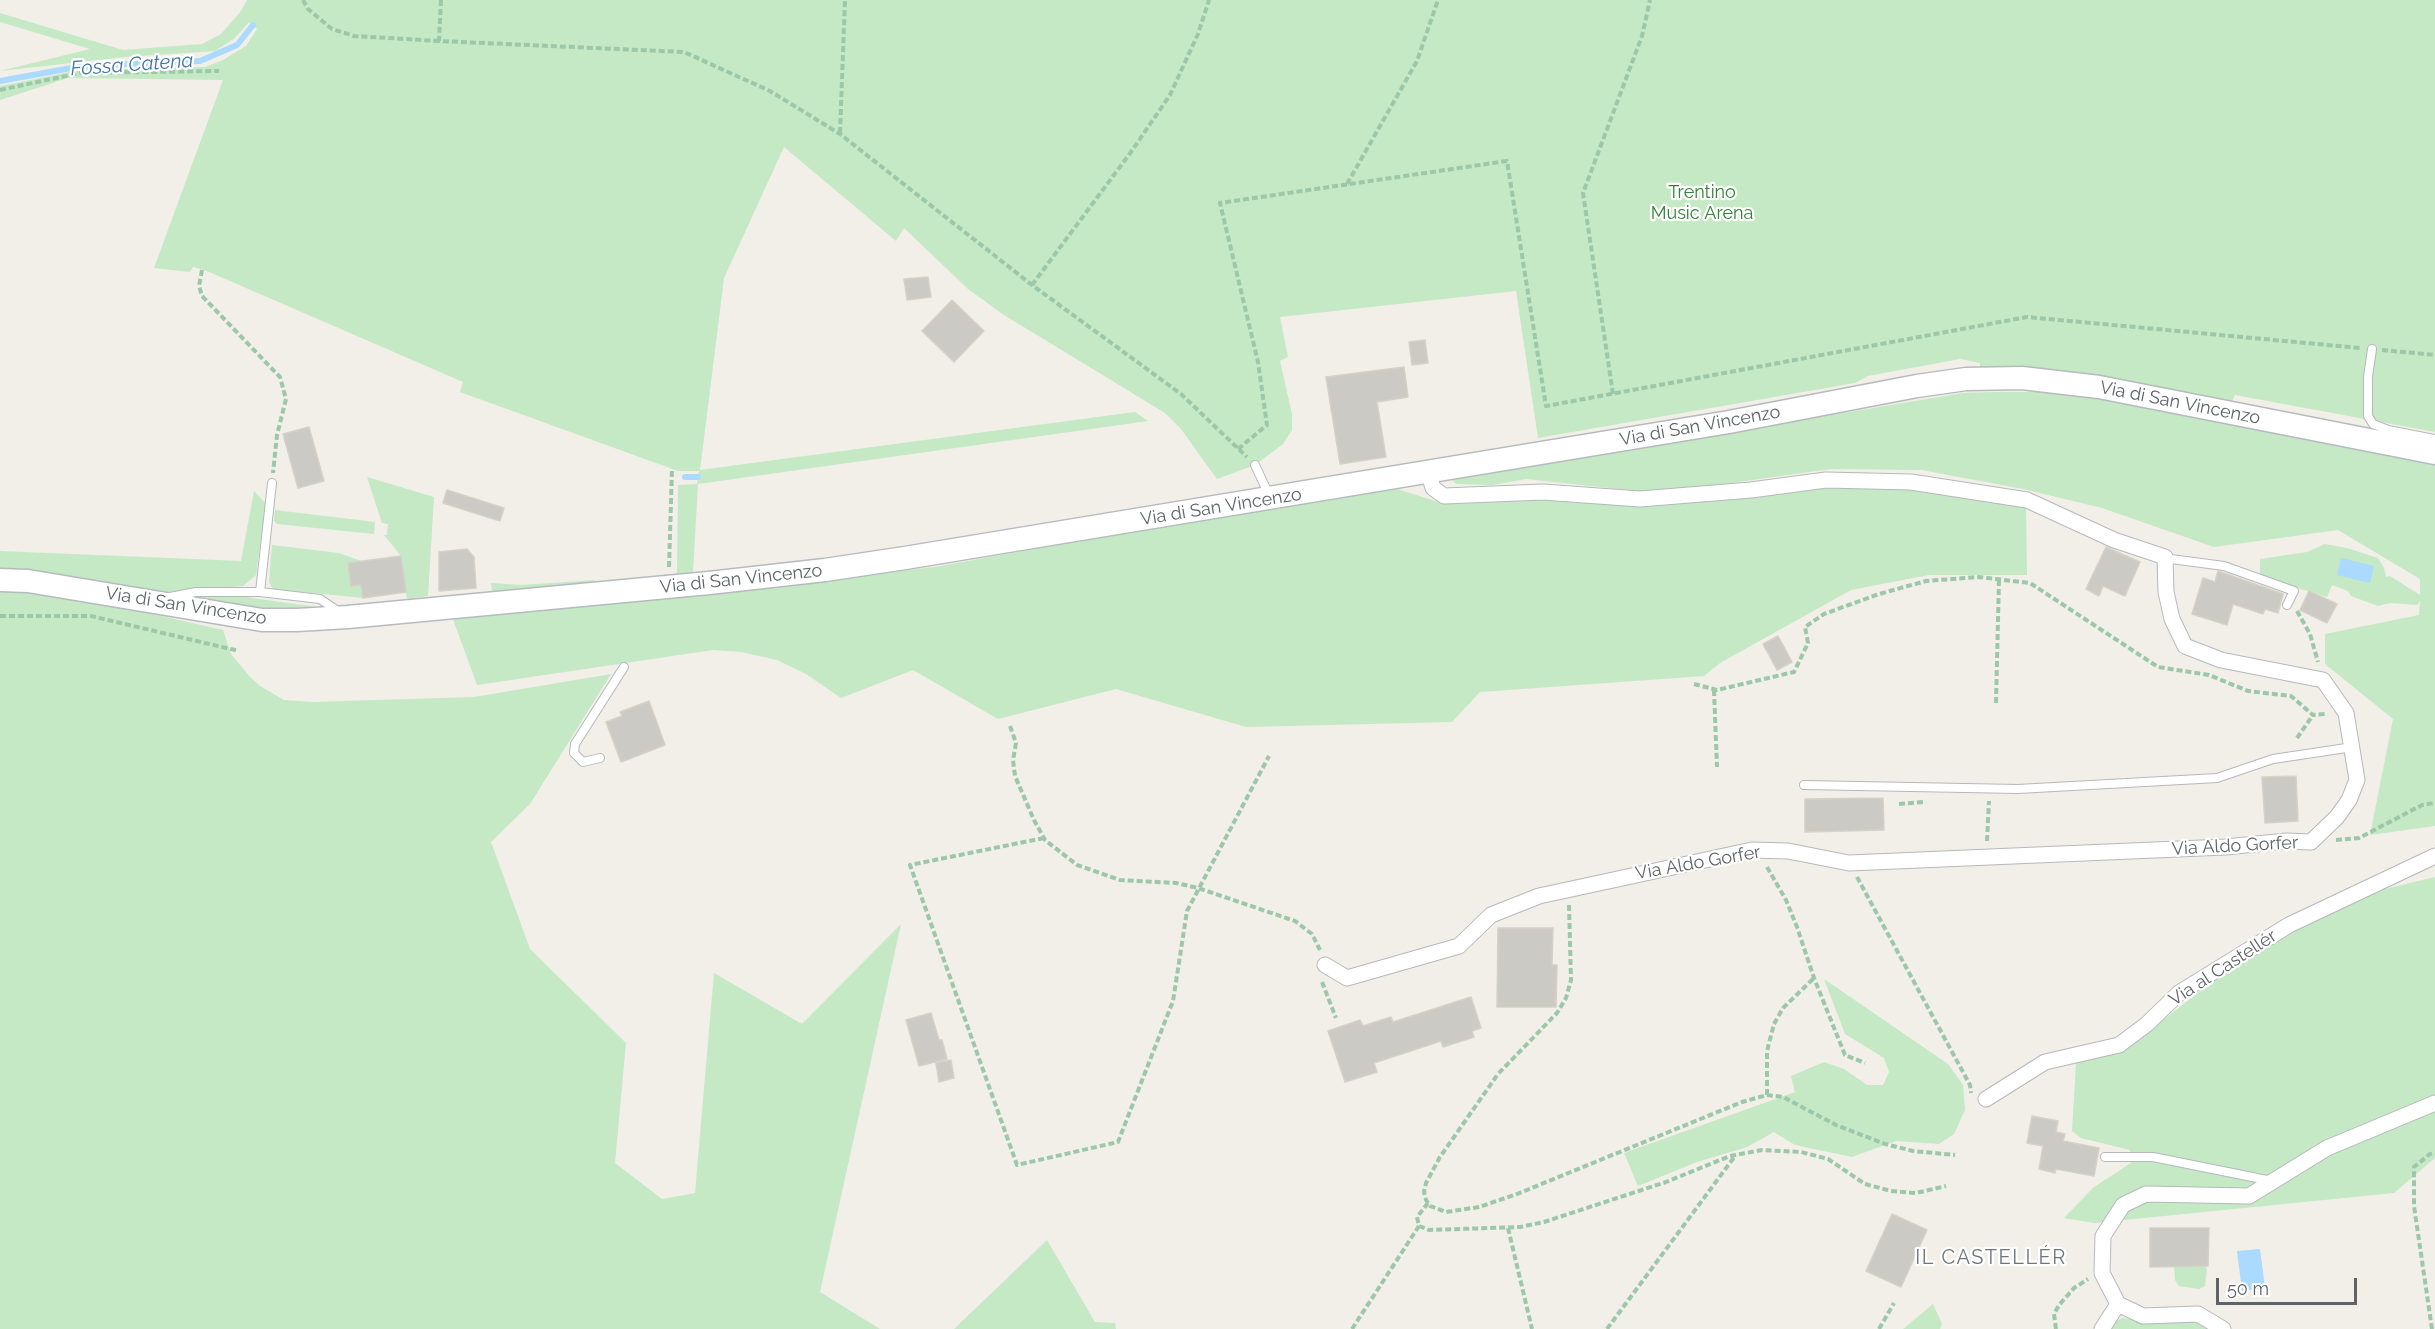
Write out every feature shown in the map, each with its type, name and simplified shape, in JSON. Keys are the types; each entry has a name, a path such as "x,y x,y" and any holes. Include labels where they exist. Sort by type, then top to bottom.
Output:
{"main road":[{"name":"Via di San Vincenzo","path":"0,580 28,581 262,620 348,617 668,587 825,570 1271,499 1729,422 1917,386 1995,378 2022,378 2099,387 2435,453"}],"street":[{"path":"1428,471 1433,488 1444,496 1543,492 1640,499 1751,490 1826,480 1911,482 2027,500 2114,540 2165,557"},
{"name":"Via Aldo Gorfer","path":"1325,965 1347,978 1459,946 1491,915 1539,896 1752,850 1788,851 1849,863 2311,842 2337,817 2349,800 2357,780 2353,774 2353,747 2346,713 2323,680 2230,662 2185,646 2172,619 2166,592 2165,557"},
{"name":"Via al Castellér","path":"1978,1101 2045,1062 2119,1046 2147,1024 2179,993 2289,925 2435,856"},
{"path":"2223,1329 2198,1314 2143,1316 2118,1304 2102,1273 2103,1236 2122,1205 2146,1194 2250,1196 2327,1148 2435,1103"},
{"path":"2102,1329 2118,1304"}],"lane":[{"path":"2372,350 2368,377 2368,417 2373,424 2388,430 2435,439"},
{"path":"1255,465 1271,499"},
{"path":"260,592 272,483"},
{"path":"2165,557 2224,566 2294,591 2287,605"},
{"path":"157,601 196,592 260,592 320,599 348,617"},
{"path":"600,758 583,762 574,753 575,744 624,667"},
{"path":"1803,785 2018,789 2217,778 2273,759 2353,747"},
{"path":"2105,1156 2153,1157 2273,1181"}],"path":[{"path":"303,0 308,9 332,29 354,36 684,52 770,91 840,134 1032,285 1181,394 1255,465"},
{"path":"440,41 441,0"},
{"path":"840,134 845,0"},
{"path":"1032,285 1131,152 1170,95 1198,34 1209,0"},
{"path":"1346,184 1417,61 1438,0"},
{"path":"1613,394 1583,193 1642,36 1650,0"},
{"path":"0,90 80,73 219,71"},
{"path":"1238,448 1267,425 1258,362 1220,203 1507,161 1546,406 2027,316 2435,355"},
{"path":"202,270 199,286 202,296 280,377 286,399 277,435 272,483"},
{"path":"668,587 672,469"},
{"path":"1694,684 1708,686 1714,690 1755,683 1794,672 1808,643 1805,627 1824,614 1879,594 1926,581 1979,577 2030,583 2158,667 2210,675 2248,691 2291,696 2313,715 2346,713"},
{"path":"1996,703 1999,579"},
{"path":"2287,605 2296,609 2307,627 2319,671"},
{"path":"0,616 91,616 239,651"},
{"path":"1714,690 1717,767"},
{"path":"2297,738 2313,715"},
{"path":"1010,726 1016,743 1013,760 1015,776 1044,838 1077,865 1120,880 1198,888 1295,921 1312,934 1321,951 1325,965 1320,977 1336,1018"},
{"path":"1044,838 910,865 1017,1165 1118,1142 1173,1001 1187,911 1269,756"},
{"path":"1986,857 1990,788"},
{"path":"2311,842 2359,838 2422,806 2435,803"},
{"path":"1849,863 1978,1101"},
{"path":"1766,864 1786,900 1845,1055 1865,1063"},
{"path":"1569,888 1571,980 1566,998 1557,1013 1498,1074 1440,1157 1426,1183 1424,1192 1428,1203 1437,1210 1446,1212 1479,1207 1517,1194 1686,1123 1767,1095 1783,1097 1836,1125 1885,1144 1913,1151 1955,1155"},
{"path":"1767,1095 1766,1060 1774,1024 1783,1008 1814,978"},
{"path":"1419,1226 1429,1230 1508,1228 1544,1222 1666,1182 1736,1155 1762,1150 1801,1152 1828,1159 1866,1184 1892,1191 1916,1193 1946,1186"},
{"path":"2432,1329 2414,1206 2414,1167 2430,1154 2435,1153"},
{"path":"1607,1329 1736,1155"},
{"path":"1352,1329 1419,1226 1417,1217 1428,1203"},
{"path":"1508,1228 1532,1329"},
{"path":"2056,1329 2054,1314 2059,1305 2074,1288 2102,1273"},
{"path":"1879,1329 1894,1303"}],"green space":[{"name":"Trentino Music Arena","path":"247,0 2435,0 2435,432 2235,395 2231,403 1980,371 1980,363 1960,359 1868,376 1855,383 1538,438 1516,291 1280,317 1288,357 1280,361 1292,414 1292,430 1283,444 1255,465 1217,479 1181,429 1165,413 1004,315 968,289 904,228 896,241 784,147 724,278 700,470 1135,412 1148,421 698,484 693,572 677,574 678,485 697,484 699,471 678,471 460,392 463,382 207,271 193,267 190,272 154,268 223,80 68,78 0,100 0,86 80,70 205,67 223,60 246,46 257,29 249,22 235,38 215,51 125,57 0,71 90,49 0,22 0,13 123,50 202,44 221,34 241,11"},
{"path":"2040,392 2120,402 2435,465 2435,826 2370,835 2393,719 2325,664 2325,634 2419,615 2420,601 2417,605 2390,603 2378,606 2351,596 2348,591 2332,585 2327,597 2262,577 2260,574 2260,559 2307,552 2325,544 2378,558 2386,577 2390,576 2420,595 2420,579 2338,530 2214,547 2102,508 2023,489 1922,470 1831,469 1710,486 1637,491 1526,479 1492,485 1456,484 1453,481 1453,479 1532,465 1963,393"},
{"path":"367,477 434,497 428,596 407,599 401,556 384,535 387,535 388,524 382,523"},
{"path":"1830,485 1911,487 2026,507 2027,575 1929,575 1851,590 1720,663 1704,676 1480,692 1452,722 1246,727 1116,689 998,719 913,670 841,698 806,674 777,660 741,652 713,650 477,685 453,619 935,567 1242,511 1397,489 1445,504 1527,499 1645,507"},
{"path":"254,491 266,504 256,575 243,586 161,593 0,570 0,551 241,561"},
{"path":"275,510 375,522 374,534 277,524 274,521"},
{"path":"272,545 339,553 361,561 348,563 351,586 361,585 363,598 273,589 269,582"},
{"path":"595,580 595,584 492,591 491,583 522,585"},
{"path":"0,588 91,600 223,630 231,654 250,677 260,686 284,700 313,702 474,697 611,674 530,804 491,842 530,949 626,1043 615,1163 662,1199 695,1193 714,973 802,1024 901,924 820,1292 880,1329 0,1329"},
{"path":"196,595 245,597 317,607 318,609 275,610 237,607 190,599"},
{"path":"2435,877 2435,1158 2394,1193 2094,1223 2064,1218 2094,1187 2131,1163 2130,1150 2081,1138 2072,1131 2076,1063 2125,1050 2228,969 2340,900"},
{"path":"1824,979 1948,1064 1963,1085 1965,1110 1954,1134 1939,1144 1896,1141 1852,1157 1795,1145 1774,1132 1747,1147 1697,1162 1638,1186 1624,1153 1795,1092 1791,1076 1824,1062 1844,1069 1867,1085 1883,1085 1889,1072 1884,1058 1845,1034"},
{"path":"1047,1240 1095,1322 1115,1323 1116,1329 954,1329"},
{"path":"2174,1266 2205,1266 2207,1269 2205,1286 2199,1289 2179,1286 2175,1280"},
{"path":"1933,1304 1942,1324 1940,1329 1903,1329"},
{"path":"2122,1318 2157,1322 2198,1320 2212,1329 2110,1329 2113,1323"}],"water":[{"path":"2341,558 2374,566 2370,583 2337,575"},
{"path":"2260,1249 2265,1288 2242,1291 2237,1251"}],"building":[{"path":"928,277 931,297 907,300 904,279"},
{"path":"952,300 984,331 954,362 922,331"},
{"path":"1425,340 1428,363 1412,365 1409,342"},
{"path":"1404,367 1408,397 1377,402 1386,457 1340,464 1326,377"},
{"path":"309,427 324,481 298,488 283,434"},
{"path":"447,490 504,508 500,521 443,503"},
{"path":"2106,547 2140,562 2125,596 2103,586 2099,596 2086,589"},
{"path":"467,549 474,557 476,588 439,591 439,552"},
{"path":"401,556 406,592 363,598 361,585 351,586 348,563"},
{"path":"2218,571 2283,594 2278,613 2265,609 2263,614 2233,604 2227,625 2192,614 2203,578 2215,582"},
{"path":"2309,591 2337,604 2327,623 2300,610"},
{"path":"1778,636 1792,662 1777,670 1763,644"},
{"path":"649,701 665,745 621,762 606,722 622,716 620,712"},
{"path":"2296,776 2298,821 2265,823 2262,777"},
{"path":"1883,798 1884,830 1805,832 1805,799"},
{"path":"1498,928 1553,928 1552,965 1557,965 1556,1007 1497,1007"},
{"path":"1471,997 1481,1028 1472,1031 1474,1037 1443,1047 1441,1041 1374,1063 1377,1072 1345,1082 1328,1031 1360,1020 1363,1026 1391,1017 1393,1022"},
{"path":"931,1013 947,1059 919,1066 906,1020"},
{"path":"951,1060 954,1078 939,1082 936,1063"},
{"path":"2032,1116 2058,1121 2056,1132 2065,1134 2063,1141 2099,1148 2094,1176 2056,1169 2055,1173 2039,1169 2043,1146 2027,1143"},
{"path":"1892,1214 1927,1230 1901,1287 1866,1271"},
{"path":"2150,1228 2209,1228 2208,1266 2150,1267"}],"waterway":[{"name":"Fossa Catena","path":"0,81 82,66 200,61 237,45 253,25"},
{"path":"685,477 698,477"}],"district":[{"name":"IL CASTELLÉR","path":"1991,1258"}]}
